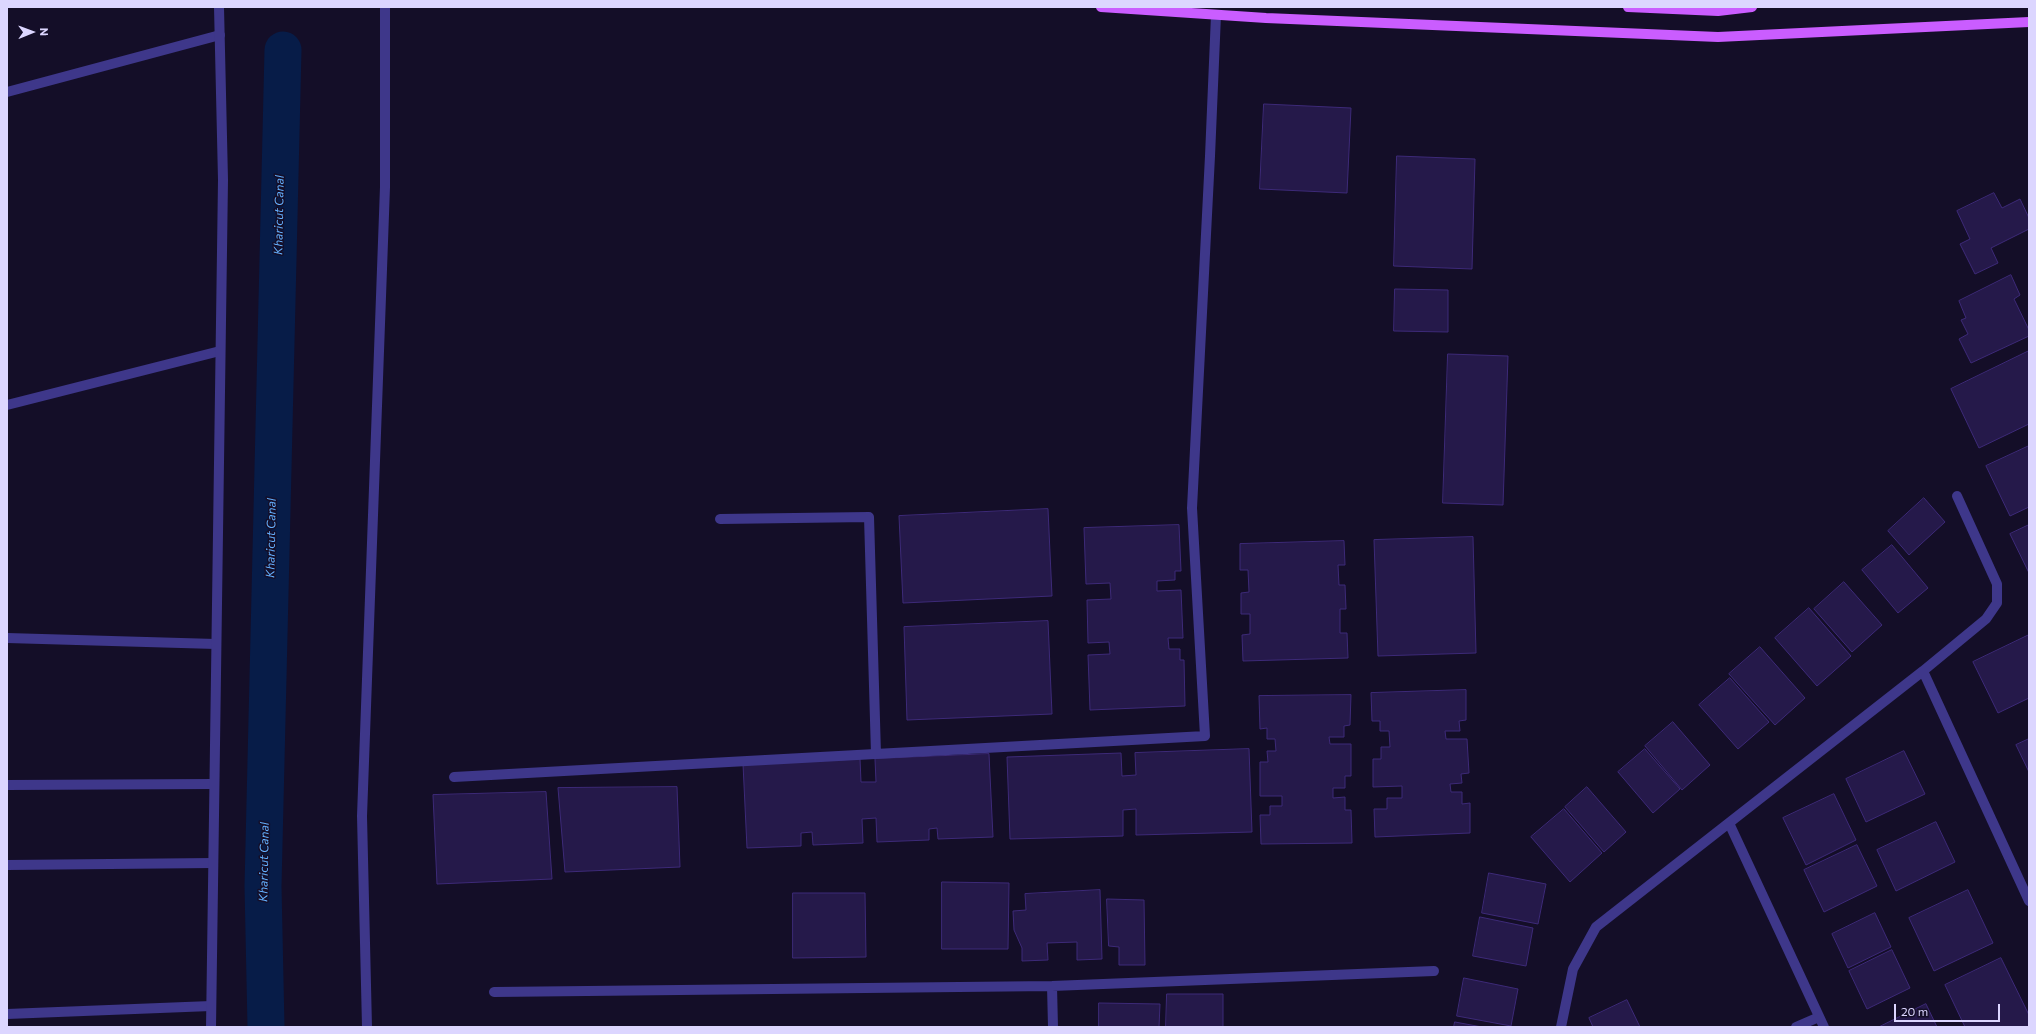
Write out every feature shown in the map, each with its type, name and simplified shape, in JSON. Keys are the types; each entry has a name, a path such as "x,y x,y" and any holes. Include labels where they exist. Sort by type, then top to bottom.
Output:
{"main road":[{"path":"1101,7 1216,14 1718,37 2029,22"},
{"path":"1628,7 1718,11 1752,7"}],"street":[{"path":"211,1027 223,180 219,7"},
{"path":"367,1027 362,816 385,187 385,7"},
{"path":"454,777 1205,736 1192,508 1216,14"},
{"path":"7,92 220,35"},
{"path":"7,405 220,351"},
{"path":"1561,1027 1573,968 1596,927 1923,671 1986,619 1997,603 1997,584 1957,496"},
{"path":"720,519 869,517 876,754"},
{"path":"7,638 216,644"},
{"path":"1923,671 2029,901"},
{"path":"7,785 214,784"},
{"path":"1729,824 1824,1027"},
{"path":"7,865 213,863"},
{"path":"494,992 1052,986 1434,971"},
{"path":"1052,986 1053,1027"},
{"path":"7,1014 211,1006"},
{"path":"1796,1027 1819,1017"}],"building":[{"path":"1264,104 1351,108 1347,193 1260,189"},
{"path":"1397,156 1475,159 1472,269 1394,266"},
{"path":"1994,193 2002,208 2020,199 2029,218 2029,229 1991,248 1998,263 1975,274 1960,244 1970,239 1957,211"},
{"path":"2011,275 2020,295 2014,299 2029,330 2029,336 1971,363 1959,339 1968,334 1961,320 1966,318 1959,301"},
{"path":"1395,289 1448,290 1448,332 1394,331"},
{"path":"2029,351 2029,424 1979,448 1951,389"},
{"path":"1448,354 1508,356 1503,505 1443,503"},
{"path":"2029,446 2029,507 2010,516 1986,466"},
{"path":"1924,498 1945,522 1909,555 1888,531"},
{"path":"1048,509 1052,596 903,603 899,516"},
{"path":"1179,525 1181,571 1175,571 1175,580 1157,581 1157,591 1181,590 1183,638 1168,638 1169,649 1180,649 1180,660 1184,660 1185,706 1090,710 1088,655 1110,654 1109,642 1088,643 1087,600 1111,599 1110,583 1086,584 1084,528"},
{"path":"2029,525 2029,573 2010,534"},
{"path":"1473,537 1476,653 1378,656 1374,540"},
{"path":"1344,541 1345,565 1338,565 1339,585 1345,585 1346,609 1340,609 1340,633 1347,633 1348,658 1243,661 1242,635 1250,634 1250,614 1241,614 1241,593 1249,592 1248,570 1240,570 1240,544"},
{"path":"1892,545 1928,588 1898,613 1862,570"},
{"path":"1844,582 1882,625 1852,652 1814,609"},
{"path":"1809,608 1851,656 1817,686 1775,638"},
{"path":"1048,621 1052,714 907,720 904,627"},
{"path":"2029,635 2029,698 1998,713 1973,662"},
{"path":"1760,647 1805,698 1775,725 1729,674"},
{"path":"1730,678 1769,722 1738,749 1699,705"},
{"path":"1466,690 1466,720 1459,721 1460,731 1445,731 1446,739 1467,739 1469,773 1461,774 1462,783 1450,784 1451,792 1462,792 1462,804 1470,803 1470,833 1375,837 1374,809 1387,809 1387,798 1402,798 1402,786 1373,787 1373,759 1381,759 1381,747 1390,747 1389,731 1380,731 1380,721 1372,721 1371,693"},
{"path":"1351,695 1350,725 1344,726 1344,737 1329,737 1330,744 1351,744 1351,776 1345,776 1345,788 1333,788 1333,798 1345,797 1345,810 1351,810 1352,843 1261,844 1260,815 1270,815 1270,806 1282,806 1282,796 1260,796 1260,762 1268,762 1267,751 1276,751 1275,739 1267,739 1267,728 1260,729 1259,696"},
{"path":"1673,722 1710,765 1682,790 1645,746"},
{"path":"2029,739 2029,772 2016,745"},
{"path":"1249,749 1252,832 1136,835 1136,809 1123,810 1123,836 1010,839 1007,757 1121,753 1122,776 1136,775 1135,753"},
{"path":"1645,749 1680,789 1653,813 1618,772"},
{"path":"1904,751 1925,794 1866,822 1846,779"},
{"path":"989,754 993,837 938,839 937,828 929,829 929,840 877,842 876,818 862,819 863,843 813,845 812,832 801,833 801,846 747,848 743,764 860,759 861,782 876,782 875,759"},
{"path":"677,787 680,867 565,872 558,788"},
{"path":"1587,787 1626,832 1604,852 1565,807"},
{"path":"546,792 552,879 437,884 433,795"},
{"path":"1834,794 1856,840 1806,865 1783,818"},
{"path":"1564,809 1602,853 1570,882 1531,837"},
{"path":"1936,822 1955,862 1896,891 1877,850"},
{"path":"1857,845 1877,886 1824,912 1804,870"},
{"path":"1489,873 1546,884 1538,924 1482,913"},
{"path":"942,882 1009,883 1008,949 942,949"},
{"path":"1100,890 1102,959 1077,960 1077,942 1047,943 1048,960 1022,961 1022,948 1014,930 1013,911 1026,910 1025,894"},
{"path":"1968,890 1993,943 1934,971 1909,918"},
{"path":"793,893 865,893 866,957 793,958"},
{"path":"1107,899 1144,900 1145,965 1119,965 1119,947 1109,946"},
{"path":"1875,913 1891,947 1848,968 1832,934"},
{"path":"1480,917 1533,928 1526,966 1473,956"},
{"path":"1892,950 1910,988 1867,1009 1849,971"},
{"path":"2001,958 2029,1015 2029,1027 1965,1027 1945,985"},
{"path":"1464,978 1518,989 1511,1026 1457,1016"},
{"path":"1167,994 1223,994 1223,1027 1166,1027"},
{"path":"1627,1000 1640,1027 1593,1027 1589,1018"},
{"path":"1099,1003 1160,1004 1159,1027 1099,1027"},
{"path":"1926,1004 1937,1027 1879,1027"},
{"path":"1455,1022 1482,1027 1454,1027"}],"waterway":[{"name":"Kharicut Canal","path":"266,1027 263,886 283,50"}]}
